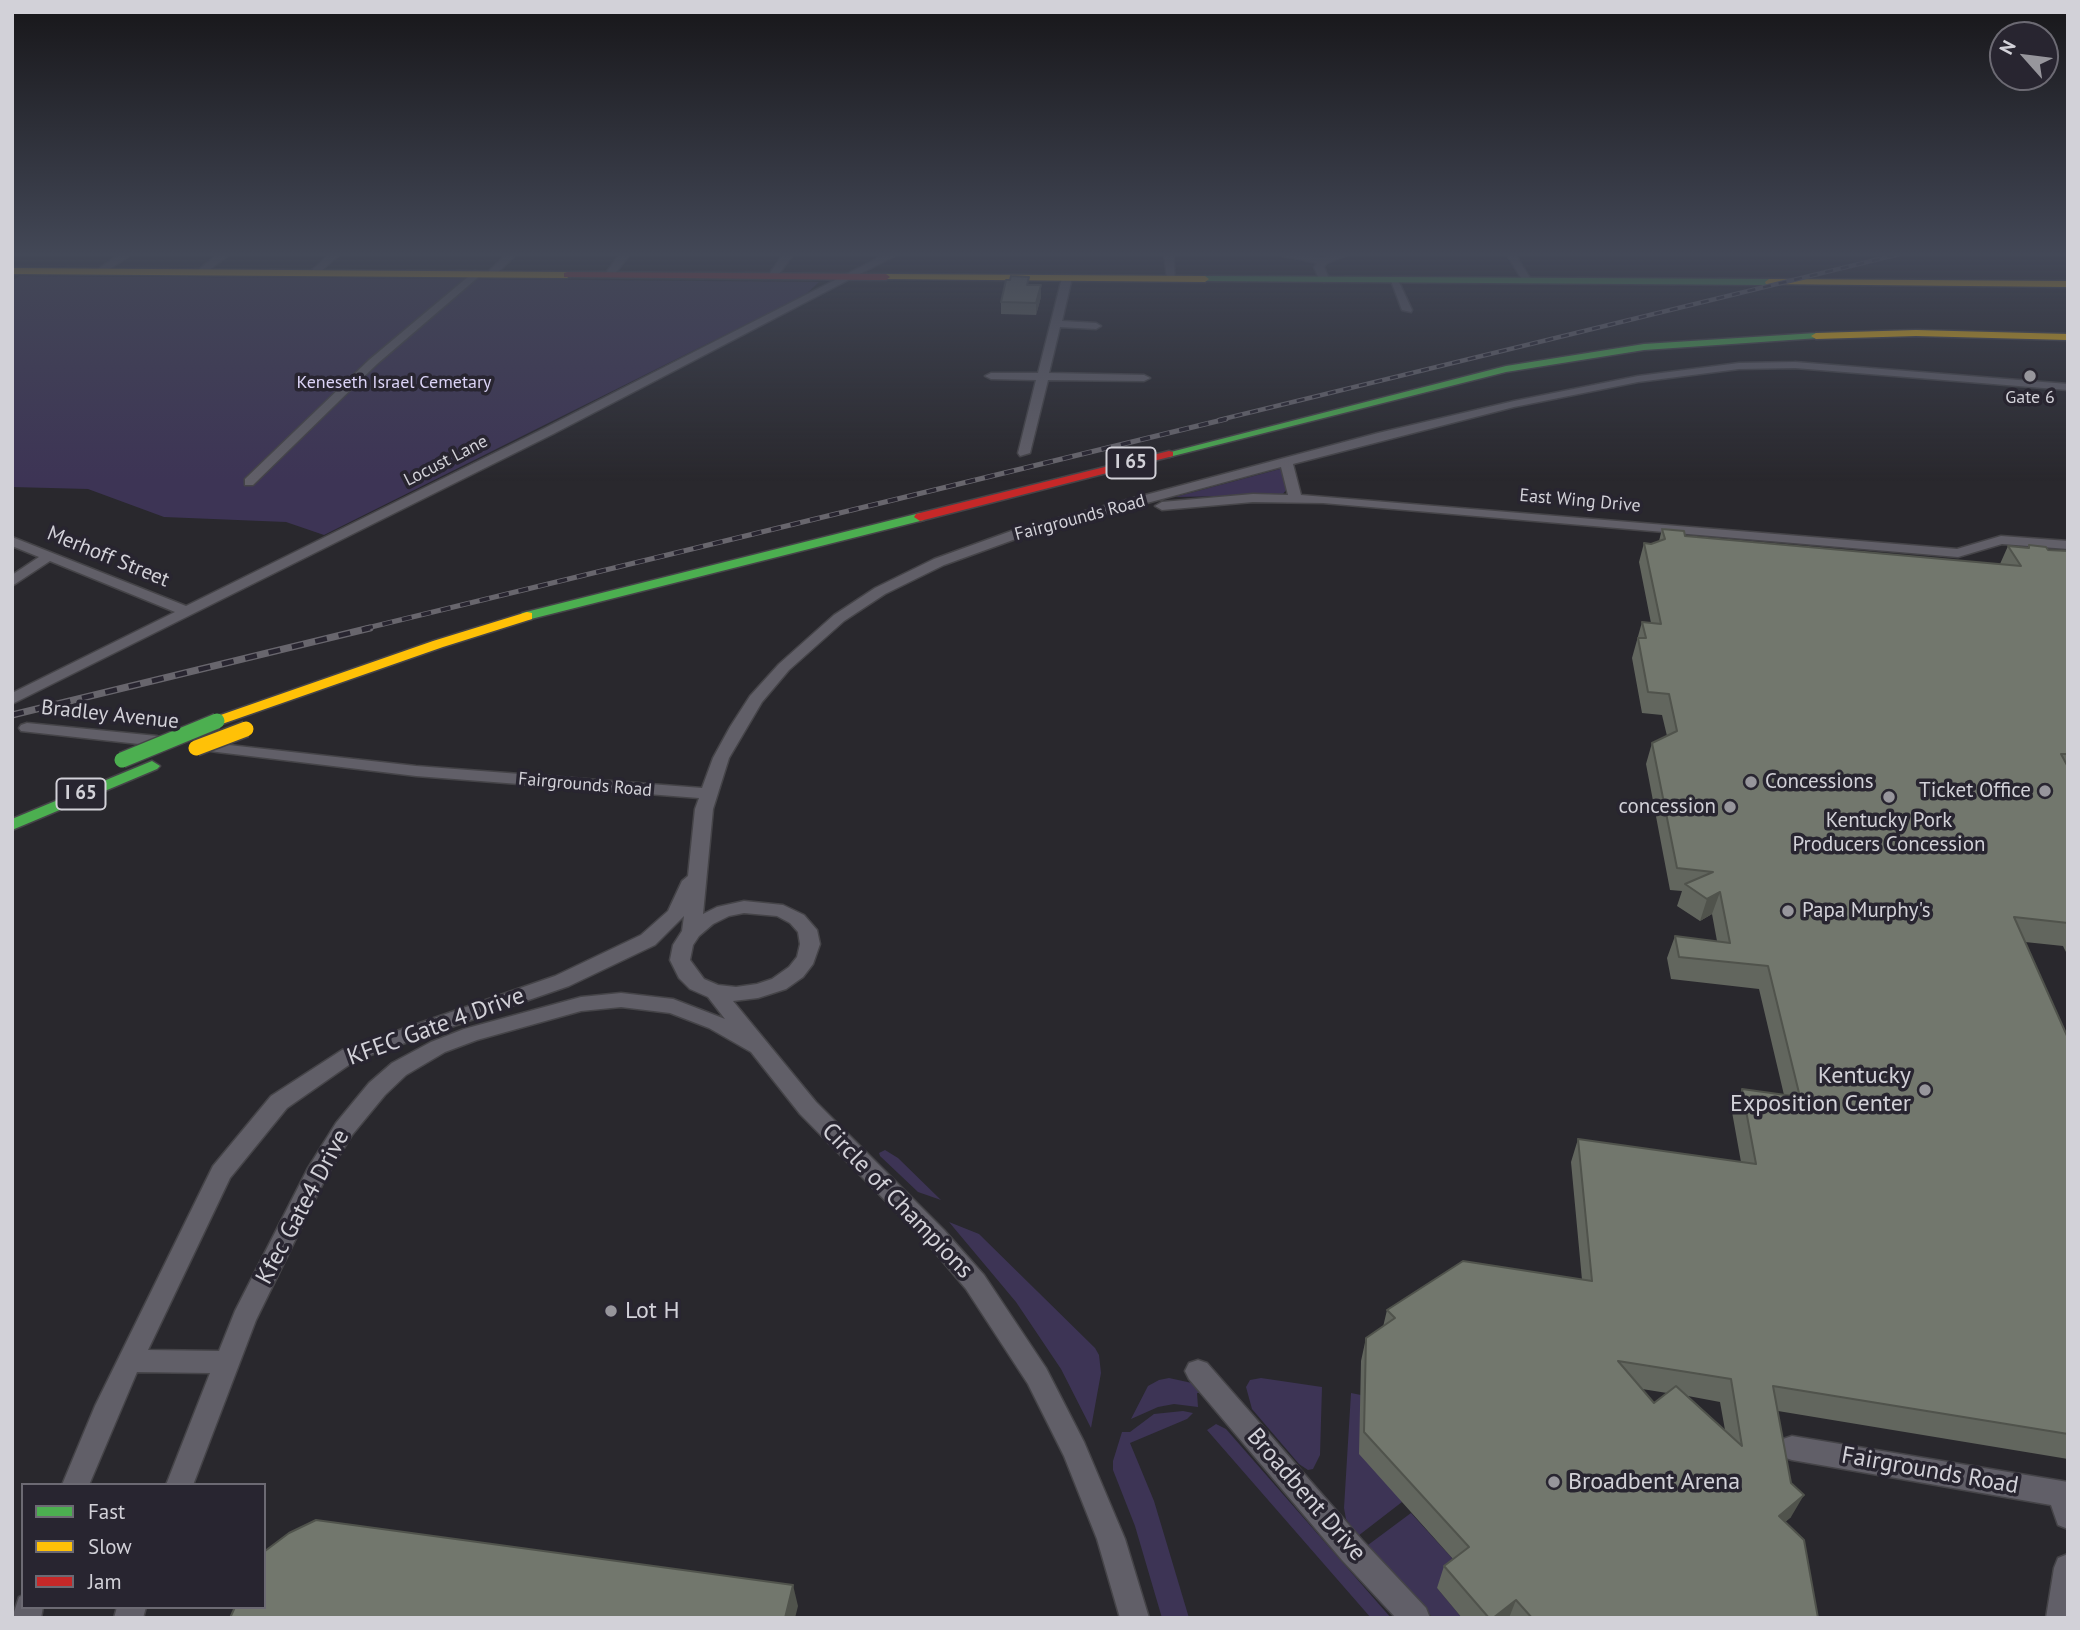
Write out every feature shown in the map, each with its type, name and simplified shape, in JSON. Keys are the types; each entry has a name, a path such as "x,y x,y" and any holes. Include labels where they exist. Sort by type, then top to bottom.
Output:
{"main road":[{"name":"I 65","path":"116,763 217,721 438,643 565,607 1506,369 1644,347 1769,337 1916,333 2068,337"},
{"name":"I 65","path":"546,628 1364,416 1541,374 1640,358 1783,345 1937,342 2068,345"},
{"path":"481,648 520,636"},
{"name":"I 65","path":"12,825 258,724 418,668"}],"street":[{"path":"249,482 373,362 414,329"},
{"name":"Locust Lane","path":"12,699 746,329"},
{"path":"1024,453 1056,329"},
{"name":"Fairgrounds Road","path":"189,744 416,771 708,794 729,743 756,699 792,659 839,618 880,591 939,562 1019,533 1088,517 1286,461 1514,404 1676,373 1759,365 1897,372 2068,387"},
{"path":"1897,372 2068,378"},
{"path":"991,376 1144,378"},
{"path":"1286,461 1295,498"},
{"name":"East Wing Drive","path":"1088,517 1201,501 1295,498 1958,553 2001,540 2068,545"},
{"name":"Merhoff Street","path":"12,541 187,612"},
{"path":"12,582 49,556"},
{"name":"Bradley Avenue","path":"27,728 189,744"},
{"path":"692,931 700,828 708,794"},
{"name":"KFEC Gate 4 Drive","path":"76,1483 130,1361 221,1172 279,1102 349,1055 562,981 648,940 676,914 697,869"},
{"path":"764,907 790,915 807,930 810,944 806,959 796,972 779,984 747,993 715,992 697,984 685,973 680,960 683,945 692,931 724,911 764,907"},
{"name":"Circle of Champions","path":"715,992 808,1108 936,1237 975,1282 1027,1359 1095,1496 1135,1618"},
{"name":"Kfec Gate4 Drive","path":"180,1483 226,1362 321,1165 344,1129 385,1080 415,1058 471,1034 581,1004 621,1000 673,1006 716,1023 758,1046"},
{"path":"130,1361 226,1362"},
{"name":"Broadbent Drive","path":"1198,1371 1352,1550 1416,1618"},
{"name":"Fairgrounds Road","path":"1792,1448 2066,1502"},
{"path":"2060,1618 2068,1567"}],"green space":[{"name":"Keneseth Israel Cemetary","path":"12,329 737,329 324,535 286,522 164,517 88,489 12,487"},
{"path":"1280,469 1284,471 1287,489 1282,495 1175,497"},
{"path":"885,1150 898,1158 941,1200 918,1192 880,1156 879,1153"},
{"path":"949,1222 979,1234 1095,1348 1099,1355 1101,1373 1091,1428 1061,1369 1016,1302"},
{"path":"1169,1378 1192,1383 1202,1393 1197,1393 1198,1407 1174,1404 1158,1407 1131,1419 1148,1386"},
{"path":"1261,1378 1322,1387 1320,1455 1313,1469 1308,1470 1299,1464 1252,1409 1246,1387 1250,1380"},
{"path":"1351,1393 1361,1395 1402,1502 1358,1536 1346,1519 1344,1508"},
{"path":"1183,1411 1193,1413 1187,1419 1130,1443 1154,1501 1189,1618 1162,1618 1135,1526 1113,1470 1113,1461 1122,1432 1130,1432 1154,1414"},
{"path":"1216,1424 1226,1429 1391,1618 1371,1618 1207,1430"},
{"path":"1411,1513 1462,1569 1437,1588 1462,1618 1433,1618 1368,1545"}],"building":[{"name":"Kentucky Exposition Center","path":"1662,529 1684,531 1685,536 2021,566 2008,546 2029,548 2029,545 2068,551 2068,754 2061,754 2068,767 2068,923 2014,917 2068,1038 2068,1434 1773,1386 1791,1483 1804,1495 1779,1516 1804,1540 1818,1618 1532,1618 1516,1600 1493,1618 1489,1618 1444,1566 1469,1547 1364,1432 1366,1338 1395,1318 1387,1310 1463,1261 1592,1281 1578,1139 1756,1164 1742,1089 1800,1097 1768,966 1679,957 1675,936 1730,943 1720,892 1707,899 1685,884 1713,872 1677,868 1652,743 1677,731 1669,694 1648,692 1638,638 1646,638 1642,622 1661,624 1644,543 1651,544 1665,539","holes":["1618,1361 1731,1379 1742,1446 1676,1386 1654,1403"]},
{"path":"316,1520 793,1585 785,1618 230,1618 234,1609 266,1609 266,1550 289,1533"}],"railway":[{"path":"1219,420 1592,329"},
{"path":"363,629 1226,419"},
{"path":"12,715 370,628"}],"traffic: fast":[{"path":"1169,454 1506,369 1644,347 1816,336"},
{"path":"527,616 920,517"},
{"path":"122,760 217,721"},
{"path":"12,825 152,766"}],"traffic: slow":[{"path":"1816,336 1916,333 2068,337"},
{"path":"217,721 527,616"},
{"path":"196,748 246,729"}],"traffic: jam":[{"path":"920,517 1169,454"}],"place":[{"name":"Gate 6","path":"2030,376"},
{"name":"Concessions","path":"1751,782"},
{"name":"Ticket Office","path":"2045,791"},
{"name":"Kentucky Pork Producers Concession","path":"1889,797"},
{"name":"concession","path":"1730,807"},
{"name":"Papa Murphy's","path":"1788,911"},
{"name":"Kentucky Exposition Center","path":"1925,1090"},
{"name":"Lot H","path":"611,1311"},
{"name":"Broadbent Arena","path":"1554,1482"}]}
